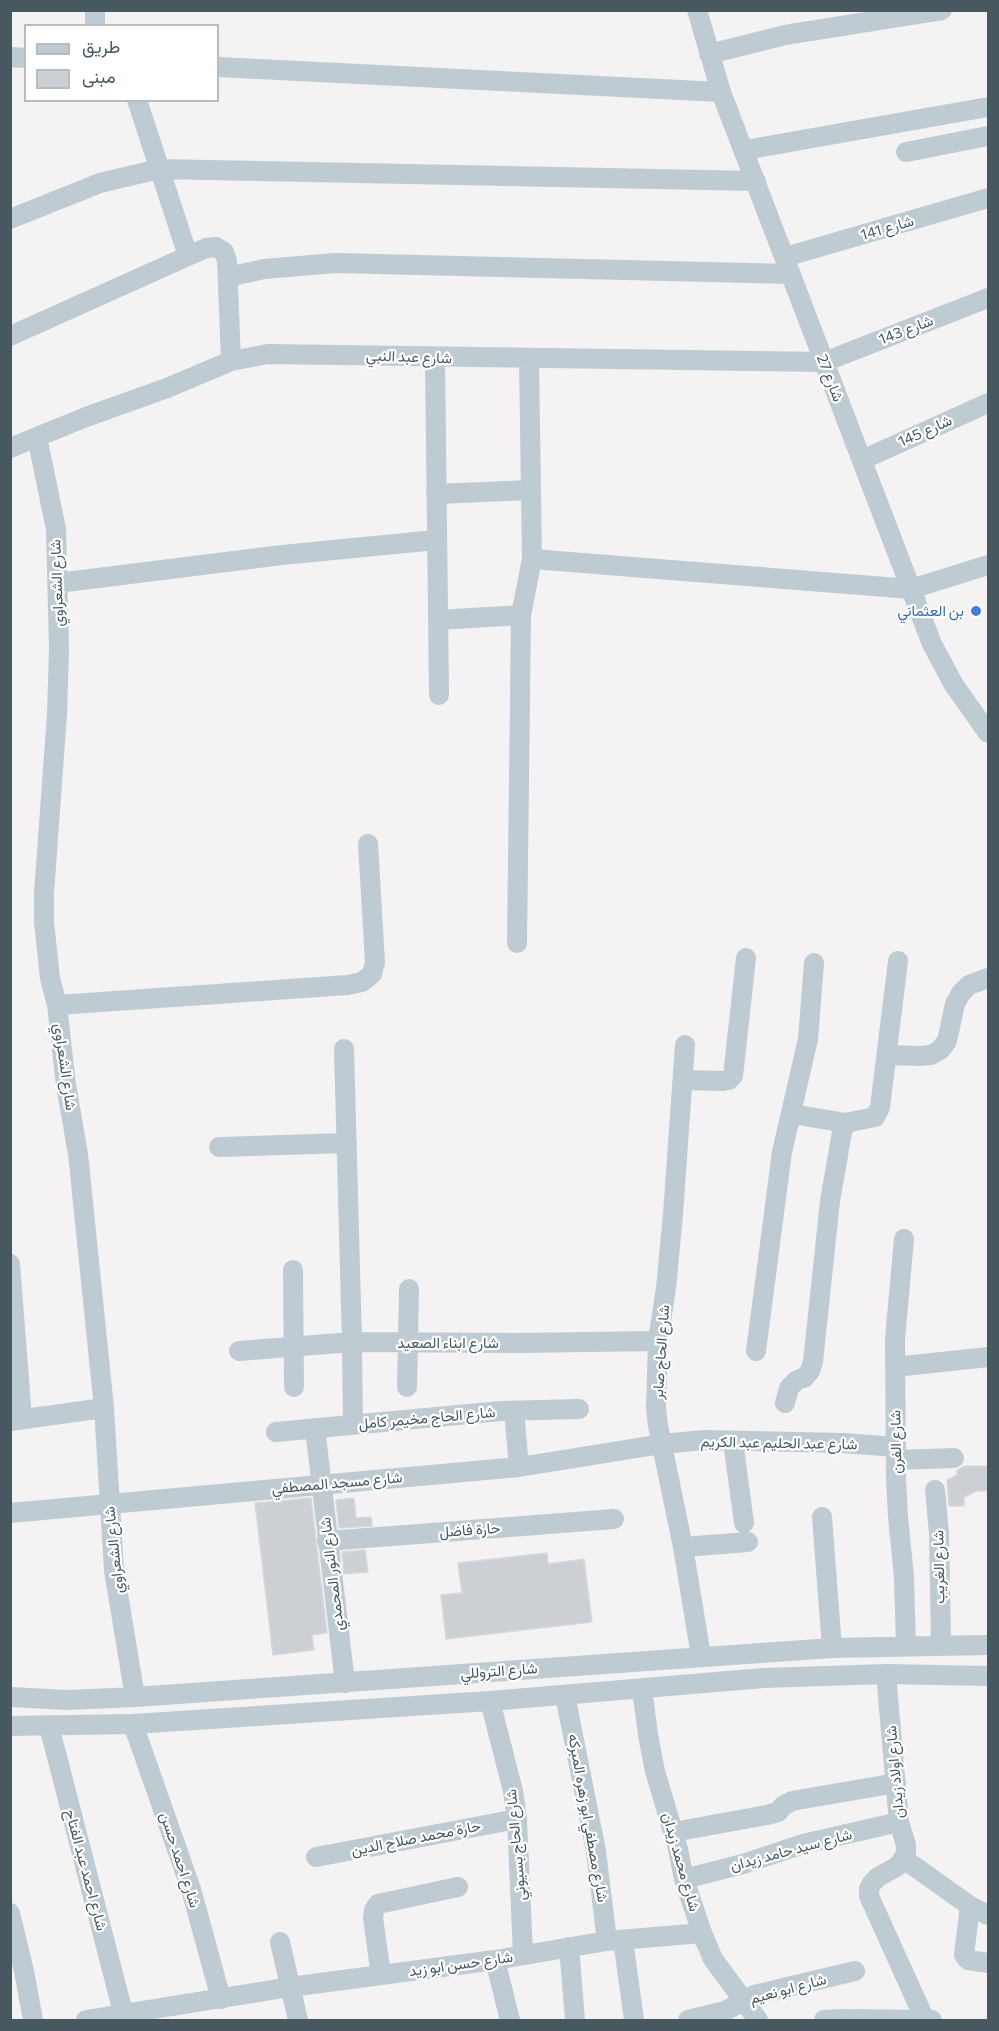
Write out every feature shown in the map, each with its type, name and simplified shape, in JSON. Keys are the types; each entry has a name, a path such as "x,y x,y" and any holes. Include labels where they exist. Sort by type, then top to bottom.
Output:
{"street":[{"name":"شارع 27","path":"697,10 721,92 932,644 954,685 988,733"},
{"path":"709,54 785,36 942,10"},
{"path":"219,66 721,92"},
{"path":"137,102 188,256"},
{"path":"745,150 988,107"},
{"path":"906,152 988,136"},
{"path":"10,219 100,183 159,169 756,181"},
{"name":"شارع 141","path":"228,277 264,269 335,262 788,266 988,198"},
{"path":"10,336 188,256 207,248 216,247 224,252 228,277 231,361"},
{"name":"شارع 143","path":"824,362 988,298"},
{"name":"شارع عبد النبي","path":"10,448 231,361 268,354 824,362"},
{"path":"435,358 439,694"},
{"path":"517,943 521,615 532,559 529,359"},
{"name":"شارع 145","path":"862,460 988,403"},
{"name":"شارع الشعراوي","path":"37,437 56,529 58,583 57,714 44,893 46,950 57,1005 66,1085 78,1154 104,1408 114,1570 135,1697"},
{"path":"436,494 531,490"},
{"path":"58,583 282,555 436,540"},
{"path":"532,559 911,589 988,566"},
{"path":"438,620 521,615"},
{"path":"57,1005 348,985 362,982 372,974 375,962 368,844"},
{"path":"683,1080 723,1081 734,1076 746,958"},
{"path":"792,1113 846,1124 871,1119 879,1113 898,961"},
{"path":"756,1351 782,1152 808,1039 814,963"},
{"path":"887,1055 931,1055 940,1050 947,1041 955,1004 961,993 969,985 988,978"},
{"name":"شارع الحاج صابر","path":"685,1045 671,1235 658,1341 656,1408 683,1547 700,1656"},
{"path":"344,1049 353,1425"},
{"path":"785,1403 789,1388 797,1380 804,1378 813,1362 830,1201 842,1132 846,1124"},
{"path":"219,1147 347,1143"},
{"name":"شارع الفرن","path":"904,1239 895,1319 895,1367 898,1517 904,1577 906,1646"},
{"path":"10,1264 16,1419 104,1408"},
{"path":"293,1269 294,1387"},
{"path":"407,1387 409,1289"},
{"name":"شارع ابناء الصعيد","path":"239,1351 352,1342 658,1341"},
{"path":"895,1367 988,1357"},
{"name":"شارع الحاج مخيمر كامل","path":"276,1432 514,1411 579,1409"},
{"path":"514,1411 519,1467"},
{"name":"شارع النور المحمدي","path":"315,1428 345,1683"},
{"name":"شارع عبد الحليم عبد الكريم","path":"662,1444 704,1440 843,1443 896,1453 954,1458"},
{"path":"683,1547 746,1532 733,1440"},
{"name":"شارع مسجد المصطفي","path":"10,1513 519,1467 662,1444"},
{"name":"شارع الغريب","path":"935,1490 939,1533 941,1645"},
{"path":"822,1517 832,1648"},
{"name":"حارة فاضل","path":"327,1541 614,1519"},
{"name":"شارع التروللي","path":"10,1697 68,1700 135,1697 700,1656 832,1648 988,1645"},
{"name":"شارع التروللي","path":"10,1726 133,1724 490,1701 764,1678 886,1674 988,1676"},
{"name":"شارع اولاد زيدان","path":"886,1674 899,1822 906,1845 904,1859"},
{"name":"شارع محمد زيدان","path":"642,1688 655,1771 684,1879 702,1933 713,1959 758,2020"},
{"name":"شارع مصطفي ابو زهره المبركه","path":"565,1695 615,1941 634,2020"},
{"name":"شارع الحاج بسيوني","path":"490,1701 513,1791 517,1819 523,1955"},
{"name":"شارع احمد حسن","path":"133,1724 191,1889 221,1999"},
{"name":"شارع احمد عبد الفتاح","path":"49,1726 124,2017"},
{"path":"673,1832 767,1815 778,1812 792,1801 896,1783"},
{"name":"حارة محمد صلاح الدين","path":"316,1857 517,1819"},
{"name":"شارع سيد حامد زيدان","path":"684,1879 743,1864 802,1845 899,1822"},
{"path":"833,2020 918,2020 869,1896 872,1883 898,1866 904,1859 970,1906 988,1915"},
{"path":"381,1975 373,1918 378,1904 458,1887"},
{"path":"970,1906 964,1955 968,1960 988,1963"},
{"path":"10,1913 33,2020"},
{"name":"شارع حسن ابو زيد","path":"86,2020 195,2012 221,1999 290,1988 495,1960 568,1947 702,1933"},
{"path":"280,1942 298,2020"},
{"path":"568,1947 575,2020"},
{"path":"495,1960 510,2020"},
{"name":"شارع ابو نعيم","path":"688,2020 725,2012 754,1995 855,1971"}],"building":[{"path":"965,1466 988,1466 988,1491 977,1491 964,1497 964,1506 949,1506 947,1480 957,1475 957,1470"},
{"path":"311,1498 327,1633 312,1635 314,1650 273,1655 255,1503"},
{"path":"354,1498 356,1518 371,1517 372,1526 339,1528 336,1500"},
{"path":"365,1550 368,1572 344,1574 342,1552"},
{"path":"547,1553 548,1564 584,1559 592,1622 446,1639 441,1595 462,1593 458,1563"}],"place":[{"name":"بن العثماني","path":"976,611"}]}
